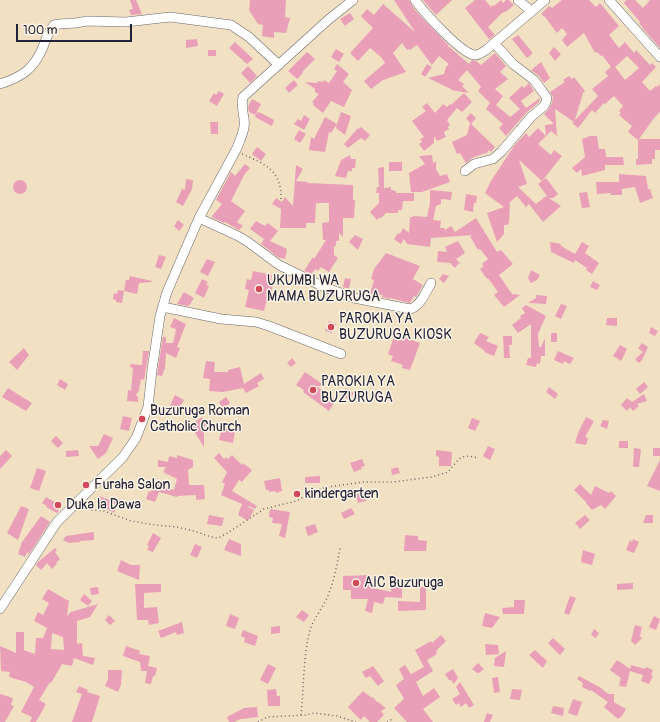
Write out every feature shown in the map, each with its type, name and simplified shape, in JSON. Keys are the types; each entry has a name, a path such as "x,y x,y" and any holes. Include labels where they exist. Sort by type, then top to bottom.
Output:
{"street":[{"path":"0,609 57,522 123,457 129,450 141,426 148,407 160,316 167,292 199,218 235,151 241,136 244,125 241,103 243,97 328,20 353,0"},
{"path":"415,0 440,29 465,51 475,55 481,53 494,43 545,0"},
{"path":"518,0 531,11"},
{"path":"609,0 660,57"},
{"path":"0,84 22,75 31,68 37,60 46,37 54,25 76,24 87,21 126,22 170,17 231,25 249,37 279,65"},
{"path":"465,171 474,164 493,159 502,151 531,117 544,106 547,98 534,80 513,64 494,43"},
{"path":"199,218 248,242 279,265 324,287 354,298 410,309 418,304 432,284"},
{"path":"163,307 221,318 256,322 341,354"}],"path":[{"path":"235,151 268,167 273,171 276,175 280,189 281,200"},
{"path":"78,502 87,509 104,511 130,521 177,527 218,538 264,509 296,501 328,486 362,482 393,482 432,477 448,472 459,459 463,457 469,456 478,458"},
{"path":"301,715 310,630 313,622 327,599 332,586 340,548"},
{"path":"258,722 267,717 314,713 328,714 356,722"},
{"path":"387,722 394,718"}],"building":[{"path":"130,0 136,0 142,14 131,15 129,10 133,9"},
{"path":"250,0 286,0 285,17 290,18 286,33 274,32 274,38 262,36 263,25 258,24 249,10"},
{"path":"394,0 409,0 415,10 448,46 469,64 472,60 481,65 495,53 506,66 500,72 508,79 495,89 503,96 496,105 510,117 520,109 509,98 522,86 524,88 529,83 534,91 521,101 526,108 540,98 539,102 526,113 506,136 499,128 503,124 486,109 490,103 478,91 481,87 467,70 458,80 464,84 462,86 469,93 451,90 428,78 444,74 446,67 449,64 439,56 432,65 417,45 410,50 407,50 402,43 393,53 406,72 383,80 371,89 364,81 385,63 381,57 370,48 358,61 350,53 373,28 361,16 367,9 374,15 383,4 415,32"},
{"path":"423,0 452,0 436,15"},
{"path":"475,0 485,0 491,7 501,0 503,3 506,0 509,0 514,5 502,13 488,27 495,35 489,39 465,8"},
{"path":"562,0 589,0 596,7 600,3 619,26 609,35 619,48 625,42 634,53 636,50 650,65 652,63 656,67 642,82 650,91 660,84 660,112 639,139 660,139 660,150 655,150 655,159 652,159 652,164 636,165 636,159 638,159 638,140 628,132 632,126 619,115 621,113 619,111 623,106 614,96 605,104 604,103 595,113 592,110 578,128 572,123 574,122 555,109 557,136 551,131 546,136 545,125 554,124 544,114 552,103 553,97 550,92 565,82 563,80 569,76 572,79 574,77 585,91 583,93 575,120 598,96 592,89 608,76 605,72 611,67 602,55 601,56 597,52 595,53 584,33 567,47 562,40 567,34 562,28 557,33 541,14 549,6 552,8","holes":["627,56 639,68 625,80 615,67"]},
{"path":"626,0 635,0 643,8 650,0 660,0 660,48 624,3"},
{"path":"350,13 354,19 345,26 340,19"},
{"path":"518,35 532,52 532,54 527,58 512,39"},
{"path":"197,39 198,46 186,48 186,40"},
{"path":"235,42 253,59 247,64 229,48"},
{"path":"554,47 561,54 555,61 549,53"},
{"path":"336,49 344,54 339,62 331,57"},
{"path":"208,50 216,50 216,56 208,56"},
{"path":"307,52 315,59 297,79 288,71"},
{"path":"541,62 550,78 544,83 539,76 531,70"},
{"path":"337,64 349,74 343,82 352,90 344,107 331,101 323,113 313,105 314,104 312,102 319,94 305,82 317,83 318,81 323,82 324,80 329,83 337,71 334,69"},
{"path":"427,64 432,67 425,77 421,74"},
{"path":"248,66 257,76 250,83 241,73"},
{"path":"294,80 298,85 289,93 285,88"},
{"path":"219,91 224,94 217,106 209,101 214,93 216,95"},
{"path":"464,93 472,102 462,112 457,108 447,120 450,125 448,127 449,129 444,132 446,137 437,141 434,136 434,143 424,151 419,144 422,142 420,139 424,137 412,121 426,111 422,107 427,103 435,113 443,104 447,107 450,104 451,105"},
{"path":"252,99 261,104 255,115 249,112 248,107"},
{"path":"257,112 274,120 272,126 255,117"},
{"path":"341,112 351,116 345,135 336,128"},
{"path":"471,113 476,118 471,124 466,118"},
{"path":"304,115 310,119 304,130 294,124 298,119 301,121"},
{"path":"325,117 337,124 331,133 329,132 325,152 309,150 311,137 314,139"},
{"path":"210,122 218,122 218,134 211,134"},
{"path":"470,123 495,147 491,152 489,150 486,154 485,153 472,158 466,163 460,153 457,154 452,142 467,135"},
{"path":"361,127 370,135 365,141 361,138 348,148 344,144 358,128 359,129"},
{"path":"538,128 546,136 538,144 551,155 554,150 562,156 542,181 546,178 558,194 553,198 549,198 561,206 543,222 529,204 526,207 517,196 509,203 509,223 504,225 504,234 497,242 487,213 504,207 485,193 514,146 526,133 529,137","holes":["519,160 542,181 538,184 548,197 546,196 536,204 518,187 527,184"]},
{"path":"299,130 306,134 300,143 294,139"},
{"path":"590,136 597,136 599,149 605,149 606,157 623,157 624,165 605,165 605,170 582,176 581,169 577,173 572,168 585,157 582,139"},
{"path":"257,147 266,154 261,161 252,154"},
{"path":"350,155 351,159 356,159 355,168 352,168 352,171 348,171 346,178 335,176 341,160"},
{"path":"432,155 433,163 436,161 436,169 440,176 447,174 450,182 422,192 411,192 409,173 425,164 419,156"},
{"path":"389,162 402,162 402,171 389,171"},
{"path":"245,164 250,168 244,175 231,201 245,211 237,222 243,226 239,230 225,222 224,223 213,218 212,216 222,204 216,200 231,172 235,176"},
{"path":"296,165 303,169 296,181 308,182 307,183 353,185 353,200 355,200 354,218 343,218 343,237 339,233 339,241 336,241 336,246 334,246 334,255 338,258 329,272 321,267 318,271 315,269 312,274 304,271 313,257 314,259 326,240 323,240 322,223 329,222 329,203 316,203 315,223 306,223 306,228 280,228 281,209 272,204 276,198 282,202 285,197 293,206"},
{"path":"384,167 384,188 391,187 391,190 396,191 396,193 414,193 414,201 403,201 402,210 398,210 398,213 386,213 377,220 370,212 379,203 379,193 376,193 377,187 379,187 378,168"},
{"path":"619,174 646,176 648,189 650,189 653,198 640,203 635,187 622,189 622,195 610,195 611,193 597,194 596,182 619,182"},
{"path":"186,179 193,180 192,189 183,206 176,202 182,189 185,190"},
{"path":"20,180 25,182 27,187 25,192 20,194 15,192 13,187 15,182"},
{"path":"430,190 452,192 451,200 441,199 441,204 436,206 433,220 441,221 440,228 444,228 445,230 451,226 455,232 476,218 497,252 501,250 513,264 499,275 512,294 520,295 504,307 494,295 498,292 480,269 484,266 482,264 488,259 480,249 478,250 470,236 473,235 431,238 430,247 407,244 404,239 401,244 394,239 398,233 400,234 403,228 409,233 410,217 427,217 430,203"},
{"path":"587,192 590,207 582,208 579,193"},
{"path":"466,194 477,196 476,203 474,203 473,212 464,210"},
{"path":"178,220 184,225 179,231 174,226"},
{"path":"256,221 265,226 268,223 278,231 270,241 287,249 285,259 278,257 261,244 264,239 250,229"},
{"path":"355,235 363,239 358,250 349,242"},
{"path":"458,241 465,253 456,259 461,264 459,263 455,268 451,263 437,262 438,251 447,252 445,247"},
{"path":"550,242 561,244 560,245 575,254 582,242 589,246 585,253 599,263 592,274 586,270 587,268 575,260 574,263 551,252"},
{"path":"386,253 420,266 413,279 423,285 416,297 414,296 410,303 382,297 383,295 370,294 374,280 371,279 374,269"},
{"path":"159,255 166,257 161,269 155,267"},
{"path":"207,259 215,262 208,276 200,272"},
{"path":"531,270 540,275 537,280 531,283 528,278"},
{"path":"253,271 272,275 271,283 273,283 271,295 268,295 264,311 245,307 249,290 245,289 247,279 251,280"},
{"path":"443,274 449,276 444,283 439,279"},
{"path":"130,276 152,282 139,283 137,294 124,291 126,280 129,280"},
{"path":"345,278 351,279 349,289 343,287"},
{"path":"202,279 208,282 206,285 209,286 204,298 195,293"},
{"path":"593,281 600,285 597,290 590,287"},
{"path":"118,290 124,291 122,303 116,302 116,300 113,299 114,293 117,294"},
{"path":"184,292 194,298 189,306 177,304"},
{"path":"536,295 547,296 546,304 528,303 536,298"},
{"path":"561,304 567,306 561,319 555,316"},
{"path":"526,305 546,316 538,334 539,347 541,347 545,338 545,356 541,356 540,364 537,363 536,367 526,365 528,358 531,358 531,324 518,333 512,325 525,313 522,308"},
{"path":"174,318 186,324 177,347 180,348 176,358 166,353 165,368 162,376 157,375 163,337 166,337 166,343 173,343 176,329 170,327"},
{"path":"607,318 617,318 617,326 606,325"},
{"name":"PAROKIA YA BUZURUGA KIOSK","path":"329,321 336,324 332,333 325,331"},
{"path":"651,327 658,331 655,336 649,333"},
{"path":"480,333 489,337 486,341 498,346 494,356 484,352 485,351 474,343"},
{"path":"551,333 557,333 557,342 551,342"},
{"path":"395,334 420,343 410,370 402,368 403,365 391,361 393,356 388,354"},
{"path":"503,336 512,336 512,345 509,345 510,358 504,358"},
{"path":"642,343 648,347 639,363 635,359 643,352 638,348"},
{"path":"620,345 627,349 621,361 613,356"},
{"path":"24,348 29,355 17,370 9,362"},
{"path":"143,351 149,351 144,380 141,379 139,390 136,395 138,397 138,402 127,401 128,390 131,391 133,368 130,367 131,364 142,365"},
{"path":"558,351 574,358 570,364 564,361 563,364 554,360"},
{"path":"292,358 296,363 291,367 287,363"},
{"path":"206,361 215,362 214,372 228,372 228,370 240,367 244,384 261,373 264,379 257,383 259,386 246,393 243,388 223,392 209,391 210,379 203,378"},
{"name":"PAROKIA YA BUZURUGA","path":"305,372 325,386 316,386 336,400 329,411 296,385"},
{"path":"60,379 68,384 65,390 57,385"},
{"path":"644,382 648,387 640,394 636,389"},
{"path":"549,387 558,394 555,399 546,392"},
{"path":"8,388 32,403 26,411 2,397"},
{"path":"346,388 354,393 349,400 341,395"},
{"path":"644,394 647,401 637,404 639,406 633,411 630,407 627,411 621,405 627,398 632,402"},
{"path":"175,395 184,400 177,412 169,407"},
{"path":"226,397 230,403 223,408 219,402"},
{"path":"123,416 132,418 129,431 120,429"},
{"path":"202,417 207,425 204,427 204,447 190,425"},
{"path":"586,417 594,421 585,437 588,438 586,445 575,443 578,433"},
{"path":"472,418 480,421 475,431 468,428"},
{"path":"603,420 609,421 607,429 600,426"},
{"path":"222,427 235,430 233,443 219,440"},
{"path":"104,434 113,438 106,453 98,459 89,446 98,446"},
{"path":"56,436 63,443 58,448 51,441"},
{"path":"619,441 628,441 628,448 619,448"},
{"path":"488,446 495,449 490,460 483,456"},
{"path":"634,448 641,449 639,467 633,467"},
{"path":"653,448 660,448 660,456 653,456"},
{"path":"6,450 12,456 0,469 0,456"},
{"path":"78,450 79,456 66,457 66,451"},
{"path":"436,450 452,452 451,466 439,466 439,457 436,456"},
{"path":"219,453 224,459 226,457 228,459 232,455 242,465 243,463 252,470 242,482 239,480 232,491 257,506 255,509 249,506 248,507 254,510 248,521 238,515 242,504 221,495 225,484 222,482 227,472 214,458"},
{"path":"177,455 193,460 193,467 188,470 189,485 204,485 205,499 196,500 196,495 177,497 159,492 155,502 146,499 149,491 151,492 155,481 161,482 160,485 174,490 177,479 163,472 166,467 158,467 158,460 168,462 169,456 177,458"},
{"path":"362,459 365,466 354,472 350,463"},
{"path":"660,460 660,491 647,486"},
{"path":"398,467 400,473 392,475 391,469"},
{"path":"37,468 46,471 39,491 30,488"},
{"path":"320,476 320,483 305,483 305,477"},
{"path":"280,478 282,491 276,493 275,491 269,492 269,490 266,490 264,481"},
{"path":"580,484 591,495 595,486 609,493 611,491 616,496 605,509 601,505 592,510 574,490"},
{"path":"362,488 363,491 366,491 368,498 365,498 366,501 358,503 355,490"},
{"path":"99,496 110,500 111,497 122,500 120,507 117,506 114,513 97,503"},
{"path":"46,497 62,506 57,513 42,503"},
{"path":"21,506 29,509 18,540 7,533"},
{"path":"351,508 355,514 344,519 341,513"},
{"path":"270,509 290,512 285,538 279,536 282,524 272,523 273,518 269,517"},
{"path":"209,515 224,518 222,526 207,524"},
{"path":"585,515 590,520 580,529 575,523"},
{"path":"646,515 653,515 653,523 643,523"},
{"path":"41,516 50,522 29,554 27,552 25,557 18,554 22,542"},
{"path":"315,524 318,532 308,536 305,527"},
{"path":"94,532 94,540 69,543 63,540 66,536"},
{"path":"153,533 161,538 153,552 147,550 149,546 147,545"},
{"path":"405,535 418,536 418,540 427,541 426,551 404,551"},
{"path":"229,539 241,544 241,556 224,550"},
{"path":"633,539 639,542 634,553 626,550 630,540 632,542"},
{"path":"195,544 202,547 197,558 190,555"},
{"path":"55,548 57,550 55,552 60,559 56,563 57,564 52,569 47,563 41,570 36,565"},
{"path":"583,550 595,554 592,565 581,562"},
{"path":"121,560 131,565 140,565 139,580 117,571"},
{"path":"369,575 369,587 391,592 391,582 402,583 402,598 385,597 383,604 374,602 372,613 365,611 368,599 351,599 351,590 343,590 343,576"},
{"path":"633,583 633,589 617,590 617,584"},
{"path":"135,584 161,584 161,592 144,593 144,608 157,607 159,623 149,625 148,620 137,620"},
{"path":"98,587 99,594 91,595 90,588"},
{"path":"420,587 426,587 426,610 398,611 398,601 420,602"},
{"path":"48,589 69,600 67,616 71,612 98,604 90,617 77,621 77,644 82,643 83,656 95,658 93,665 74,658 72,666 62,664 39,700 46,704 36,722 30,722 32,717 21,712 34,687 26,682 9,677 10,672 1,671 0,646 16,653 16,632 24,632 24,650 35,654 36,638 43,638 47,628 34,621 38,612 43,615 49,603 42,599","holes":["52,633 63,637 64,650 51,649"]},
{"path":"84,594 92,601 88,606 80,600"},
{"path":"570,596 576,598 569,615 564,613"},
{"path":"514,600 525,600 524,614 503,614 502,608 514,607"},
{"path":"302,610 309,615 304,622 296,617"},
{"path":"485,613 500,617 492,628 482,626"},
{"path":"230,614 239,618 235,629 226,626"},
{"path":"109,615 115,621 110,625 105,620"},
{"path":"654,616 660,619 656,630 649,627"},
{"path":"182,622 184,633 177,635 176,632 161,638 158,631"},
{"path":"635,625 642,627 640,636 642,638 635,645 631,641"},
{"path":"280,626 280,633 271,634 271,627"},
{"path":"594,629 599,633 596,638 591,635"},
{"path":"243,630 258,636 255,646 244,642 245,638 241,636"},
{"path":"441,635 446,641 436,651 437,654 427,660 433,671 416,682 423,696 434,688 440,697 423,709 433,722 407,722 394,708 404,699 396,685 404,679 399,669 405,665 411,674 424,667 415,650 431,641 432,643"},
{"path":"553,638 565,649 560,655 548,643"},
{"path":"485,644 498,645 499,654 486,655"},
{"path":"126,646 140,651 139,654 150,656 148,666 157,668 151,684 145,683 147,671 141,671 140,662 123,656"},
{"path":"535,650 547,661 543,668 529,655"},
{"path":"506,651 504,667 494,666 495,658"},
{"path":"617,660 630,669 631,665 645,669 646,667 653,670 651,675 653,676 649,684 641,681 643,675 630,671 626,687 619,686 621,678 610,670"},
{"path":"478,663 484,669 477,673 472,669"},
{"path":"268,664 276,668 268,684 260,680"},
{"path":"373,666 384,681 378,686 370,676 366,678 362,672"},
{"path":"453,669 458,678 454,684 445,674"},
{"path":"108,670 122,670 121,685 118,692 105,686 108,679"},
{"path":"579,676 601,688 608,694 614,694 614,702 626,709 622,716 618,719 604,707 608,702 591,690 590,691 582,687 583,683 577,679"},
{"path":"498,677 500,692 494,693 492,678"},
{"path":"460,682 474,705 469,708 466,703 461,707 459,703 456,705 452,699 460,694 456,687"},
{"path":"79,686 88,690 87,692 100,696 92,722 72,722 82,694 76,692"},
{"path":"276,689 277,696 280,696 280,706 268,706 267,690"},
{"path":"512,689 522,690 520,700 510,699"},
{"path":"363,691 386,708 381,711 384,715 377,722 370,722 364,716 361,720 348,707"},
{"path":"0,694 13,698 11,705 14,706 5,722 0,722"},
{"path":"573,699 582,702 577,716 568,713"},
{"path":"553,706 564,708 563,716 551,713"},
{"path":"257,707 258,717 229,722 227,717 244,708"},
{"path":"487,713 493,715 490,722 484,722"}],"place":[{"name":"UKUMBI WA MAMA BUZURUGA","path":"259,289"},
{"name":"PAROKIA YA BUZURUGA KIOSK","path":"331,327"},
{"name":"PAROKIA YA BUZURUGA","path":"313,390"},
{"name":"Buzuruga Roman Catholic Church","path":"142,419"},
{"name":"Furaha Salon","path":"86,485"},
{"name":"kindergarten","path":"297,494"},
{"name":"Duka la Dawa","path":"58,505"},
{"name":"AIC Buzuruga","path":"356,583"}]}
